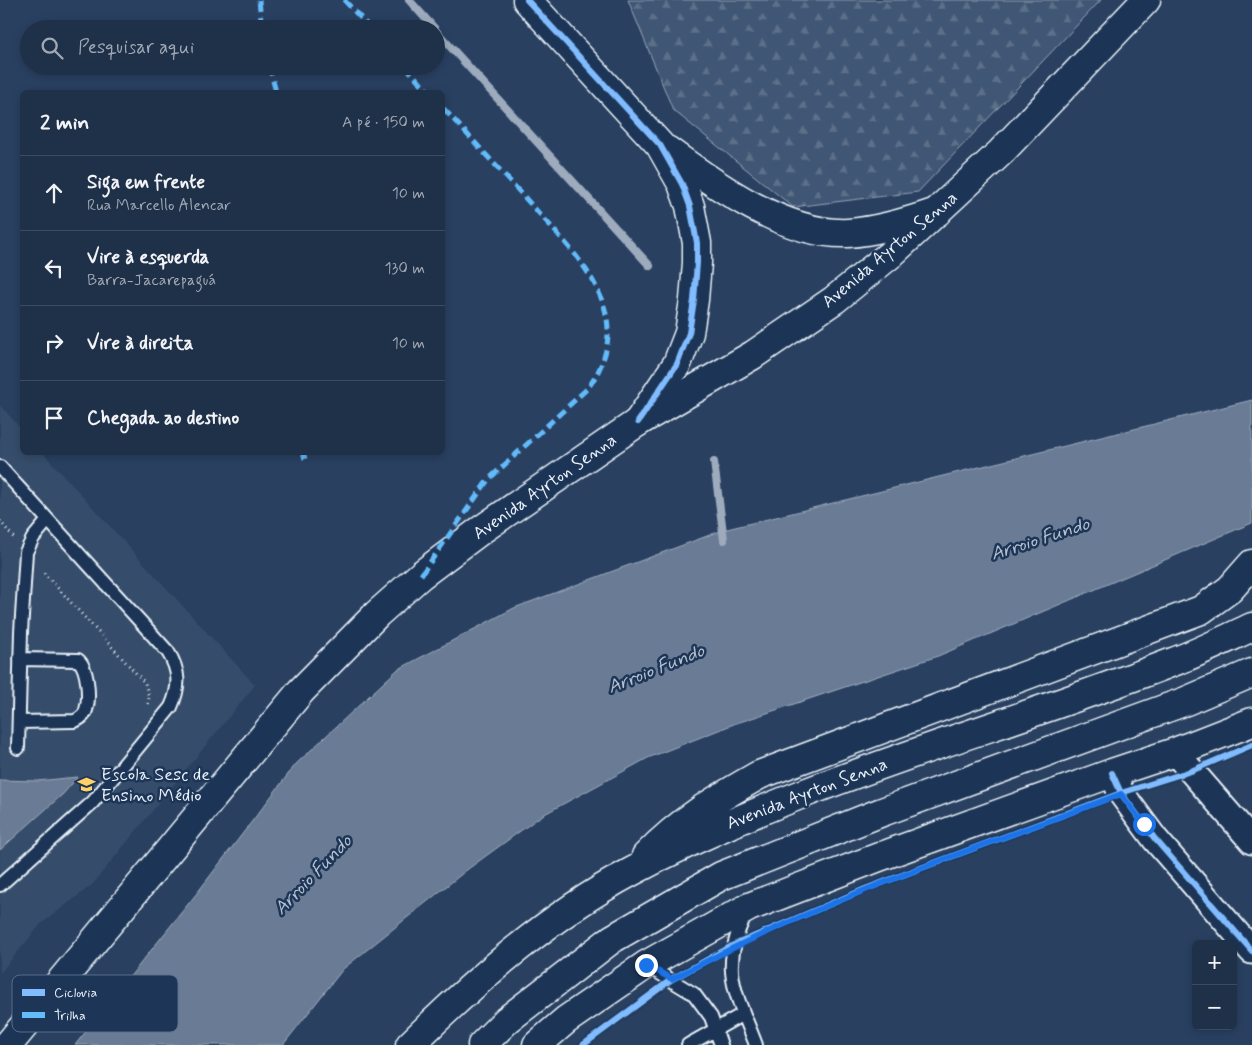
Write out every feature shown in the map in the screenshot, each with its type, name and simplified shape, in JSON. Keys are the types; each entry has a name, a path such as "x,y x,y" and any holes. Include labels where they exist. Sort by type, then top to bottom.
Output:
{"main road":[{"path":"527,0 660,145 678,175 690,206 696,243 696,282 692,317 684,349 671,375 638,422"},
{"name":"Avenida Ayrton Senna","path":"66,975 301,691 377,614 421,575 481,530 638,422 753,354 834,300 891,254 1001,152 1146,0"},
{"path":"660,145 741,199 792,224 847,233 899,225 936,212"},
{"path":"629,873 669,832 691,815 706,804 759,775 1201,610 1230,590 1252,564"},
{"name":"Avenida Ayrton Senna","path":"410,1045 452,1004 516,950 577,906 629,873 718,828 794,795 1174,662 1252,627"},
{"path":"482,1045 507,1020 612,939 721,876 882,812 1186,701 1252,673"},
{"path":"537,1045 566,1020 646,965 749,907 879,857 1175,752 1252,722"},
{"name":"Avenida Ayrton Senna","path":"8,1045 19,1032"}],"street":[{"path":"1175,752 1252,841"},
{"path":"1112,773 1121,794 1155,839 1252,951"}],"lane":[{"path":"0,468 168,652 178,675 177,693 171,707 93,802 0,885"},
{"path":"18,748 20,659 26,552 33,538 48,520"},
{"path":"18,722 74,721 81,718 86,710 87,692 87,673 83,664 78,660 20,659"},
{"path":"749,907 736,935 730,968 735,994 756,1045"},
{"path":"646,965 694,994 711,1017 714,1031 721,1045"},
{"path":"688,1045 743,1014"}],"shaded area":[{"name":"Escola Sesc de Ensino Médio","path":"0,405 20,428 20,455 45,455 255,685 92,885 41,924 0,973"}],"green space":[{"path":"628,0 1101,0 918,192 793,207 673,110"}],"water":[{"name":"Arroio Fundo","path":"1252,400 1252,523 938,656 734,724 648,758 541,816 468,869 343,969 283,1045 75,1045 85,1032 178,1032 178,975 131,975 296,764 397,670 514,608 723,530"},
{"path":"78,777 63,794 0,850 0,780 37,781"}],"waterway":[{"path":"409,0 427,20"},
{"path":"445,41 650,266"},
{"path":"714,462 724,540"}],"marked path":[{"path":"259,0 261,20"},
{"path":"344,0 363,20"},
{"path":"271,75 275,90"},
{"path":"413,75 427,90"},
{"path":"421,575 488,480 588,388 603,361 608,335 605,310 596,286 582,263 445,110"},
{"path":"304,455 305,459"}],"cycle path":[{"path":"527,0 660,145 682,184 690,206 697,243 697,263 689,333 677,364 638,422"},
{"path":"583,1045 672,979 734,945 865,889 1121,793 1191,771 1252,745"},
{"path":"1112,773 1121,793 1155,839 1252,951"}],"place":[{"name":"Escola Sesc de Ensino Médio","path":"87,785"}],"route":[{"path":"646,965 672,979 734,945 816,909 1121,794 1144,824"}]}
